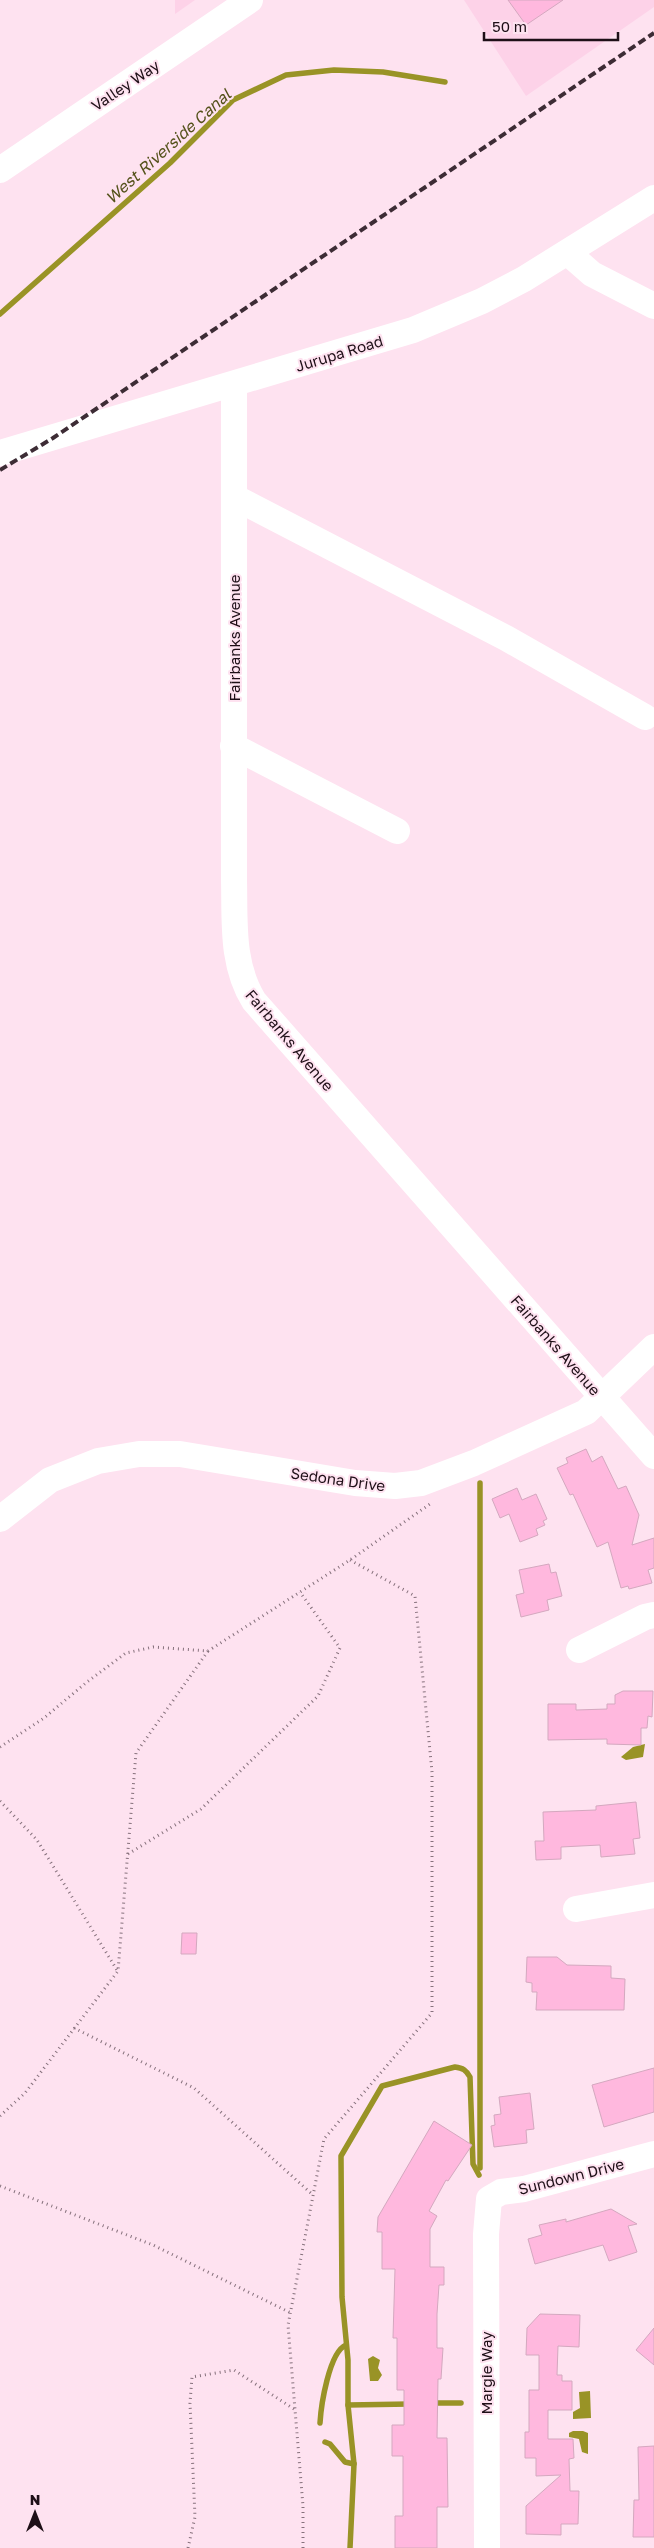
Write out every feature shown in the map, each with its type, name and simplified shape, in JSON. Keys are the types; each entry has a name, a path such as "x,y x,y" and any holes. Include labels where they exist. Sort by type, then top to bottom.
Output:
{"street":[{"name":"Valley Way","path":"0,170 250,0"},
{"name":"Jurupa Road","path":"0,453 234,385 412,330 482,300 568,254 654,198"},
{"path":"568,254 592,274 654,306"},
{"name":"Fairbanks Avenue","path":"234,385 235,946 238,967 248,991 654,1456"},
{"path":"234,497 506,638 645,717"},
{"path":"234,746 397,831"},
{"name":"Sedona Drive","path":"0,1519 50,1480 98,1462 138,1454 180,1454 355,1483 395,1486 422,1483 474,1463 586,1412 654,1347"},
{"path":"579,1650 645,1617 654,1615"},
{"path":"576,1909 654,1895"},
{"name":"Sundown Drive","path":"489,2199 501,2192 524,2189 654,2154"},
{"name":"Margie Way","path":"487,2548 486,2234 489,2199"}],"path":[{"path":"0,2116 25,2093 118,1972 136,1753 208,1651 399,1528 432,1502"},
{"path":"303,2548 303,2506 288,2325 324,2139 432,2014 432,1772 415,1596 350,1560"},
{"path":"128,1854 201,1809 318,1696 340,1648 300,1592"},
{"path":"0,1747 44,1718 87,1682 126,1654 153,1647 208,1651"},
{"path":"0,1801 37,1840 118,1972"},
{"path":"74,2028 194,2088 313,2196"},
{"path":"0,2186 153,2244 290,2313"},
{"path":"188,2548 195,2517 190,2403 192,2377 234,2370 295,2409"}],"shaded area":[{"path":"175,0 195,0 175,14"},
{"path":"464,0 654,0 654,7 526,96"},
{"path":"645,1744 643,1757 626,1760 621,1757 633,1747"},
{"path":"373,2356 380,2360 378,2368 382,2375 378,2381 370,2381 368,2359"},
{"path":"590,2391 591,2418 573,2419 573,2412 580,2408 579,2392"},
{"path":"573,2431 588,2433 588,2454 582,2452 579,2439 569,2437 569,2433"}],"building":[{"path":"508,0 563,0 526,25"},
{"path":"586,1449 592,1462 602,1456 618,1489 626,1486 639,1515 632,1545 654,1538 654,1568 648,1570 652,1583 629,1589 628,1586 621,1588 608,1542 597,1547 573,1494 570,1495 557,1468 568,1463 566,1458"},
{"path":"517,1488 522,1500 536,1494 547,1519 543,1521 545,1525 536,1529 538,1535 520,1542 509,1514 500,1518 492,1499"},
{"path":"549,1564 551,1573 556,1572 562,1596 547,1600 549,1610 521,1617 516,1595 524,1593 519,1570"},
{"path":"623,1691 653,1691 652,1717 648,1716 647,1728 641,1728 641,1745 607,1744 607,1739 548,1740 548,1704 576,1704 576,1710 607,1709 607,1704 615,1704 615,1695"},
{"path":"636,1802 640,1838 633,1839 635,1854 601,1857 600,1845 561,1847 561,1859 536,1860 535,1841 544,1841 543,1812 596,1810 596,1806"},
{"path":"182,1933 197,1933 196,1954 181,1954"},
{"path":"527,1957 557,1957 567,1965 611,1966 611,1978 625,1979 624,2010 536,2010 537,1992 532,1992 532,1983 526,1982"},
{"path":"654,2068 654,2112 604,2127 592,2085"},
{"path":"530,2093 534,2129 526,2130 527,2143 494,2147 491,2126 495,2125 494,2115 501,2114 499,2097"},
{"path":"434,2121 472,2145 448,2181 446,2180 429,2211 437,2216 430,2229 430,2267 444,2267 444,2285 439,2285 437,2314 437,2348 443,2348 441,2379 438,2379 437,2438 447,2438 448,2507 437,2507 437,2548 395,2548 395,2516 403,2516 403,2456 392,2456 392,2425 404,2425 404,2390 397,2390 397,2338 393,2338 395,2269 382,2269 382,2232 377,2232 378,2217"},
{"path":"611,2209 637,2224 628,2226 637,2252 609,2261 603,2245 535,2264 528,2239 542,2235 539,2225 566,2219 566,2222"},
{"path":"540,2314 580,2315 579,2347 558,2346 557,2375 562,2375 562,2381 572,2381 572,2410 548,2410 548,2439 573,2439 574,2458 569,2459 570,2491 579,2491 578,2524 561,2524 561,2535 526,2534 526,2506 561,2475 536,2476 536,2458 525,2458 525,2432 529,2432 529,2390 539,2390 539,2355 526,2355 527,2328"},
{"path":"654,2328 654,2365 636,2350"},
{"path":"654,2446 654,2537 633,2537 634,2500 639,2500 638,2447"}],"waterway":[{"name":"West Riverside Canal","path":"0,314 170,163 233,100 286,75 334,70 383,72 445,82"},
{"path":"480,1483 480,2168"},
{"path":"410,2404 348,2405 348,2360 342,2297 341,2156 382,2086 455,2067 464,2070 470,2077 473,2164 479,2175"},
{"path":"320,2423 327,2380 335,2358 346,2345"},
{"path":"432,2403 461,2403"},
{"path":"348,2405 354,2464 350,2548"},
{"path":"325,2442 330,2444 345,2462 354,2464"}],"railway":[{"path":"0,470 53,438 654,33"}]}
